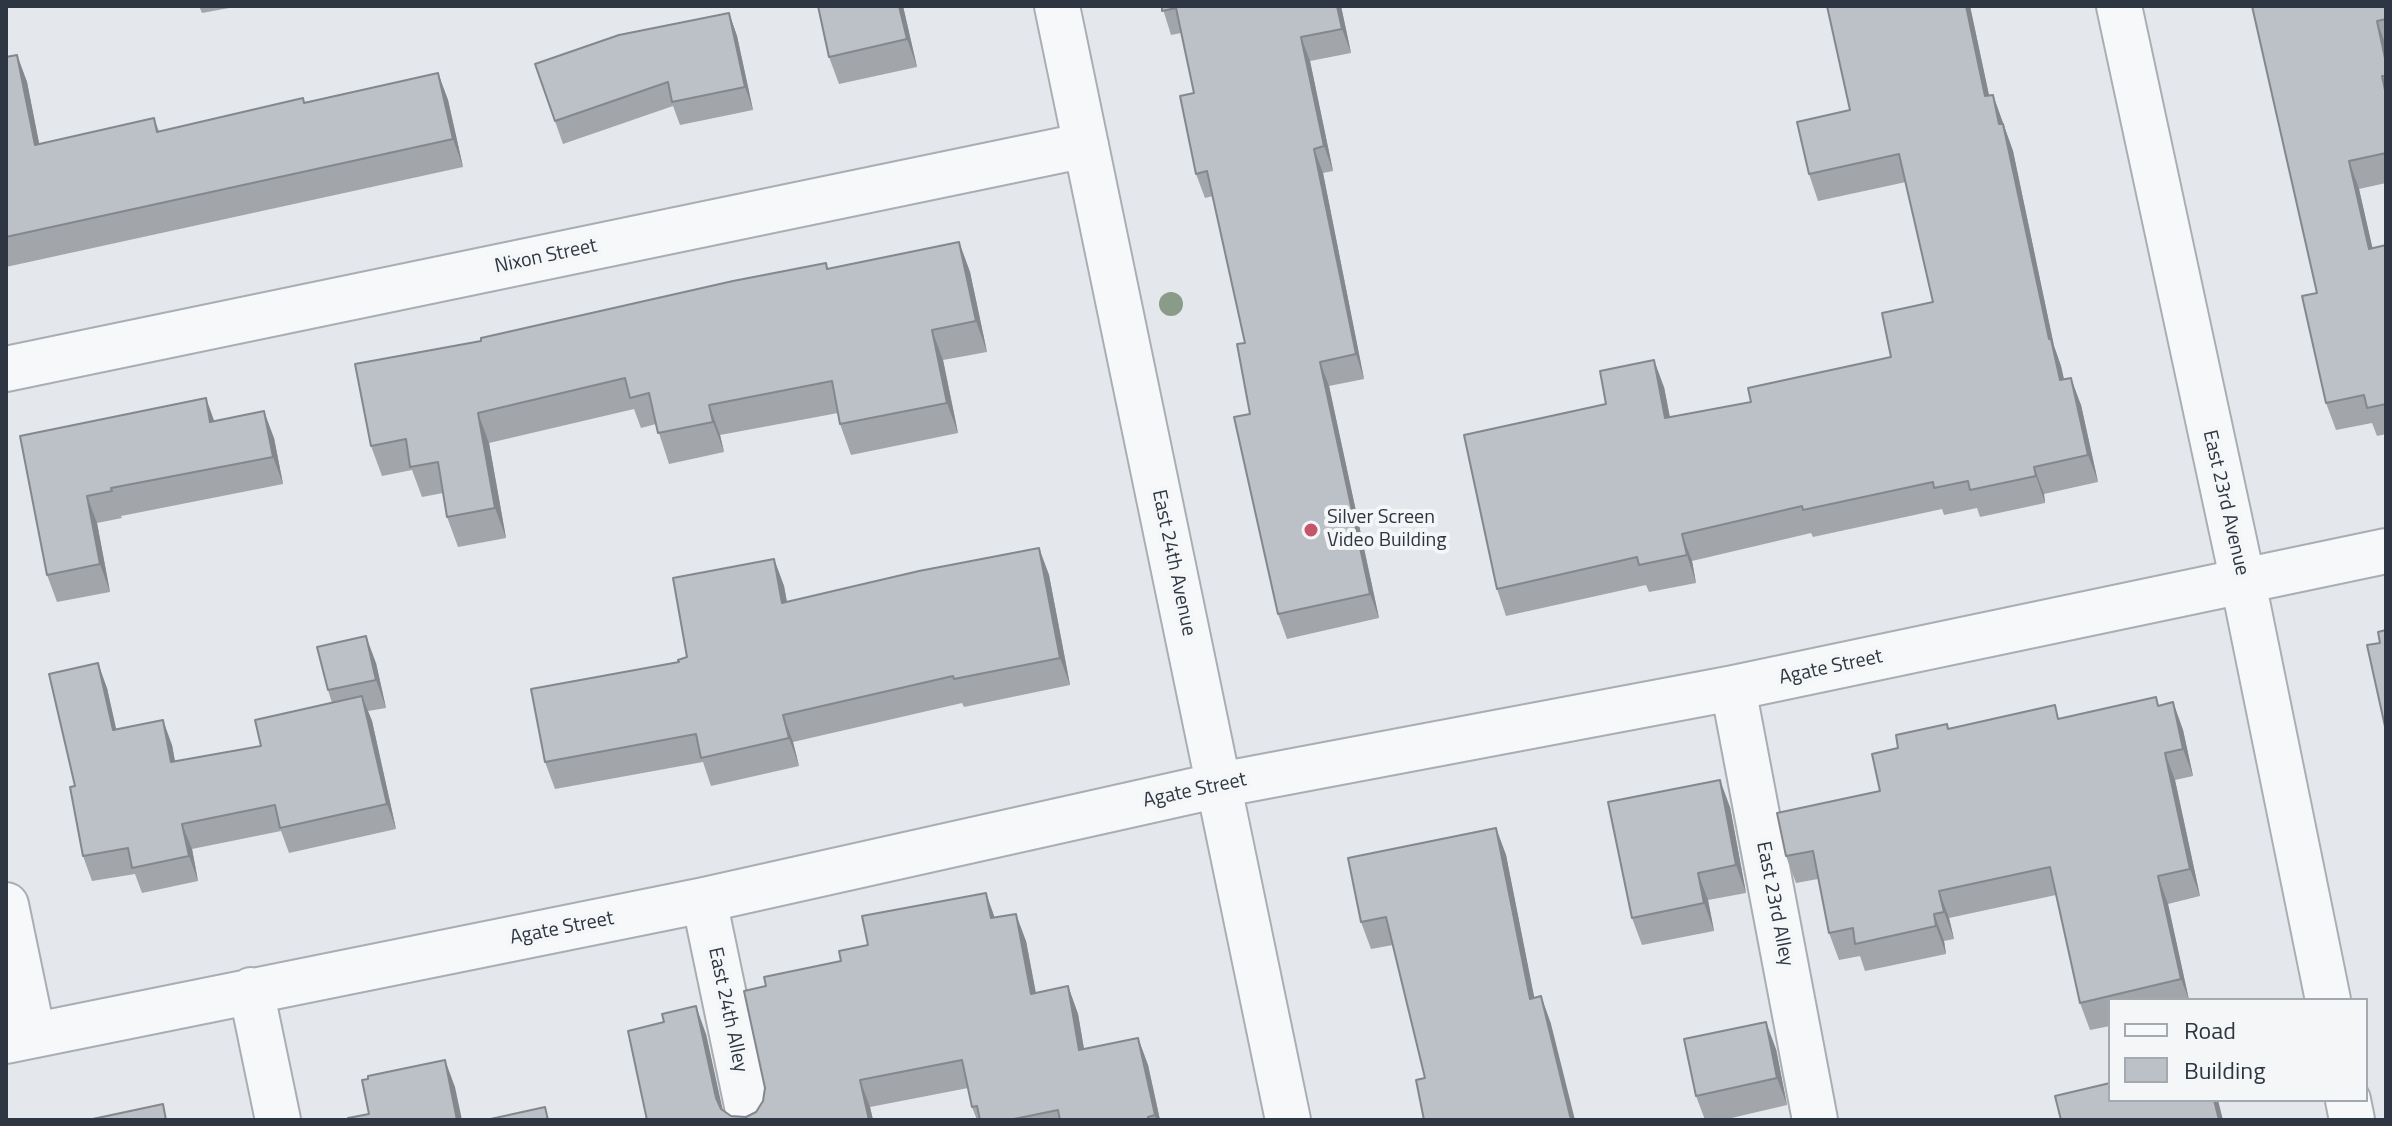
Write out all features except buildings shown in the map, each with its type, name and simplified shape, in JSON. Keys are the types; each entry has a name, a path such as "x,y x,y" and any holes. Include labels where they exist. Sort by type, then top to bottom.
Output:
{"street":[{"name":"East 24th Avenue","path":"1057,6 1288,1120"},
{"name":"East 23rd Avenue","path":"2119,6 2243,582 2328,998"},
{"name":"Nixon Street","path":"6,369 1086,145"},
{"name":"Agate Street","path":"20,1038 704,900 1219,785 1733,688 2386,551"},
{"name":"East 23rd Alley","path":"1733,688 1815,1120"},
{"name":"East 24th Alley","path":"704,900 750,1120"},
{"path":"6,905 20,1038"},
{"path":"251,990 278,1120"}],"place":[{"name":"Silver Screen Video Building","path":"1311,530"}]}
